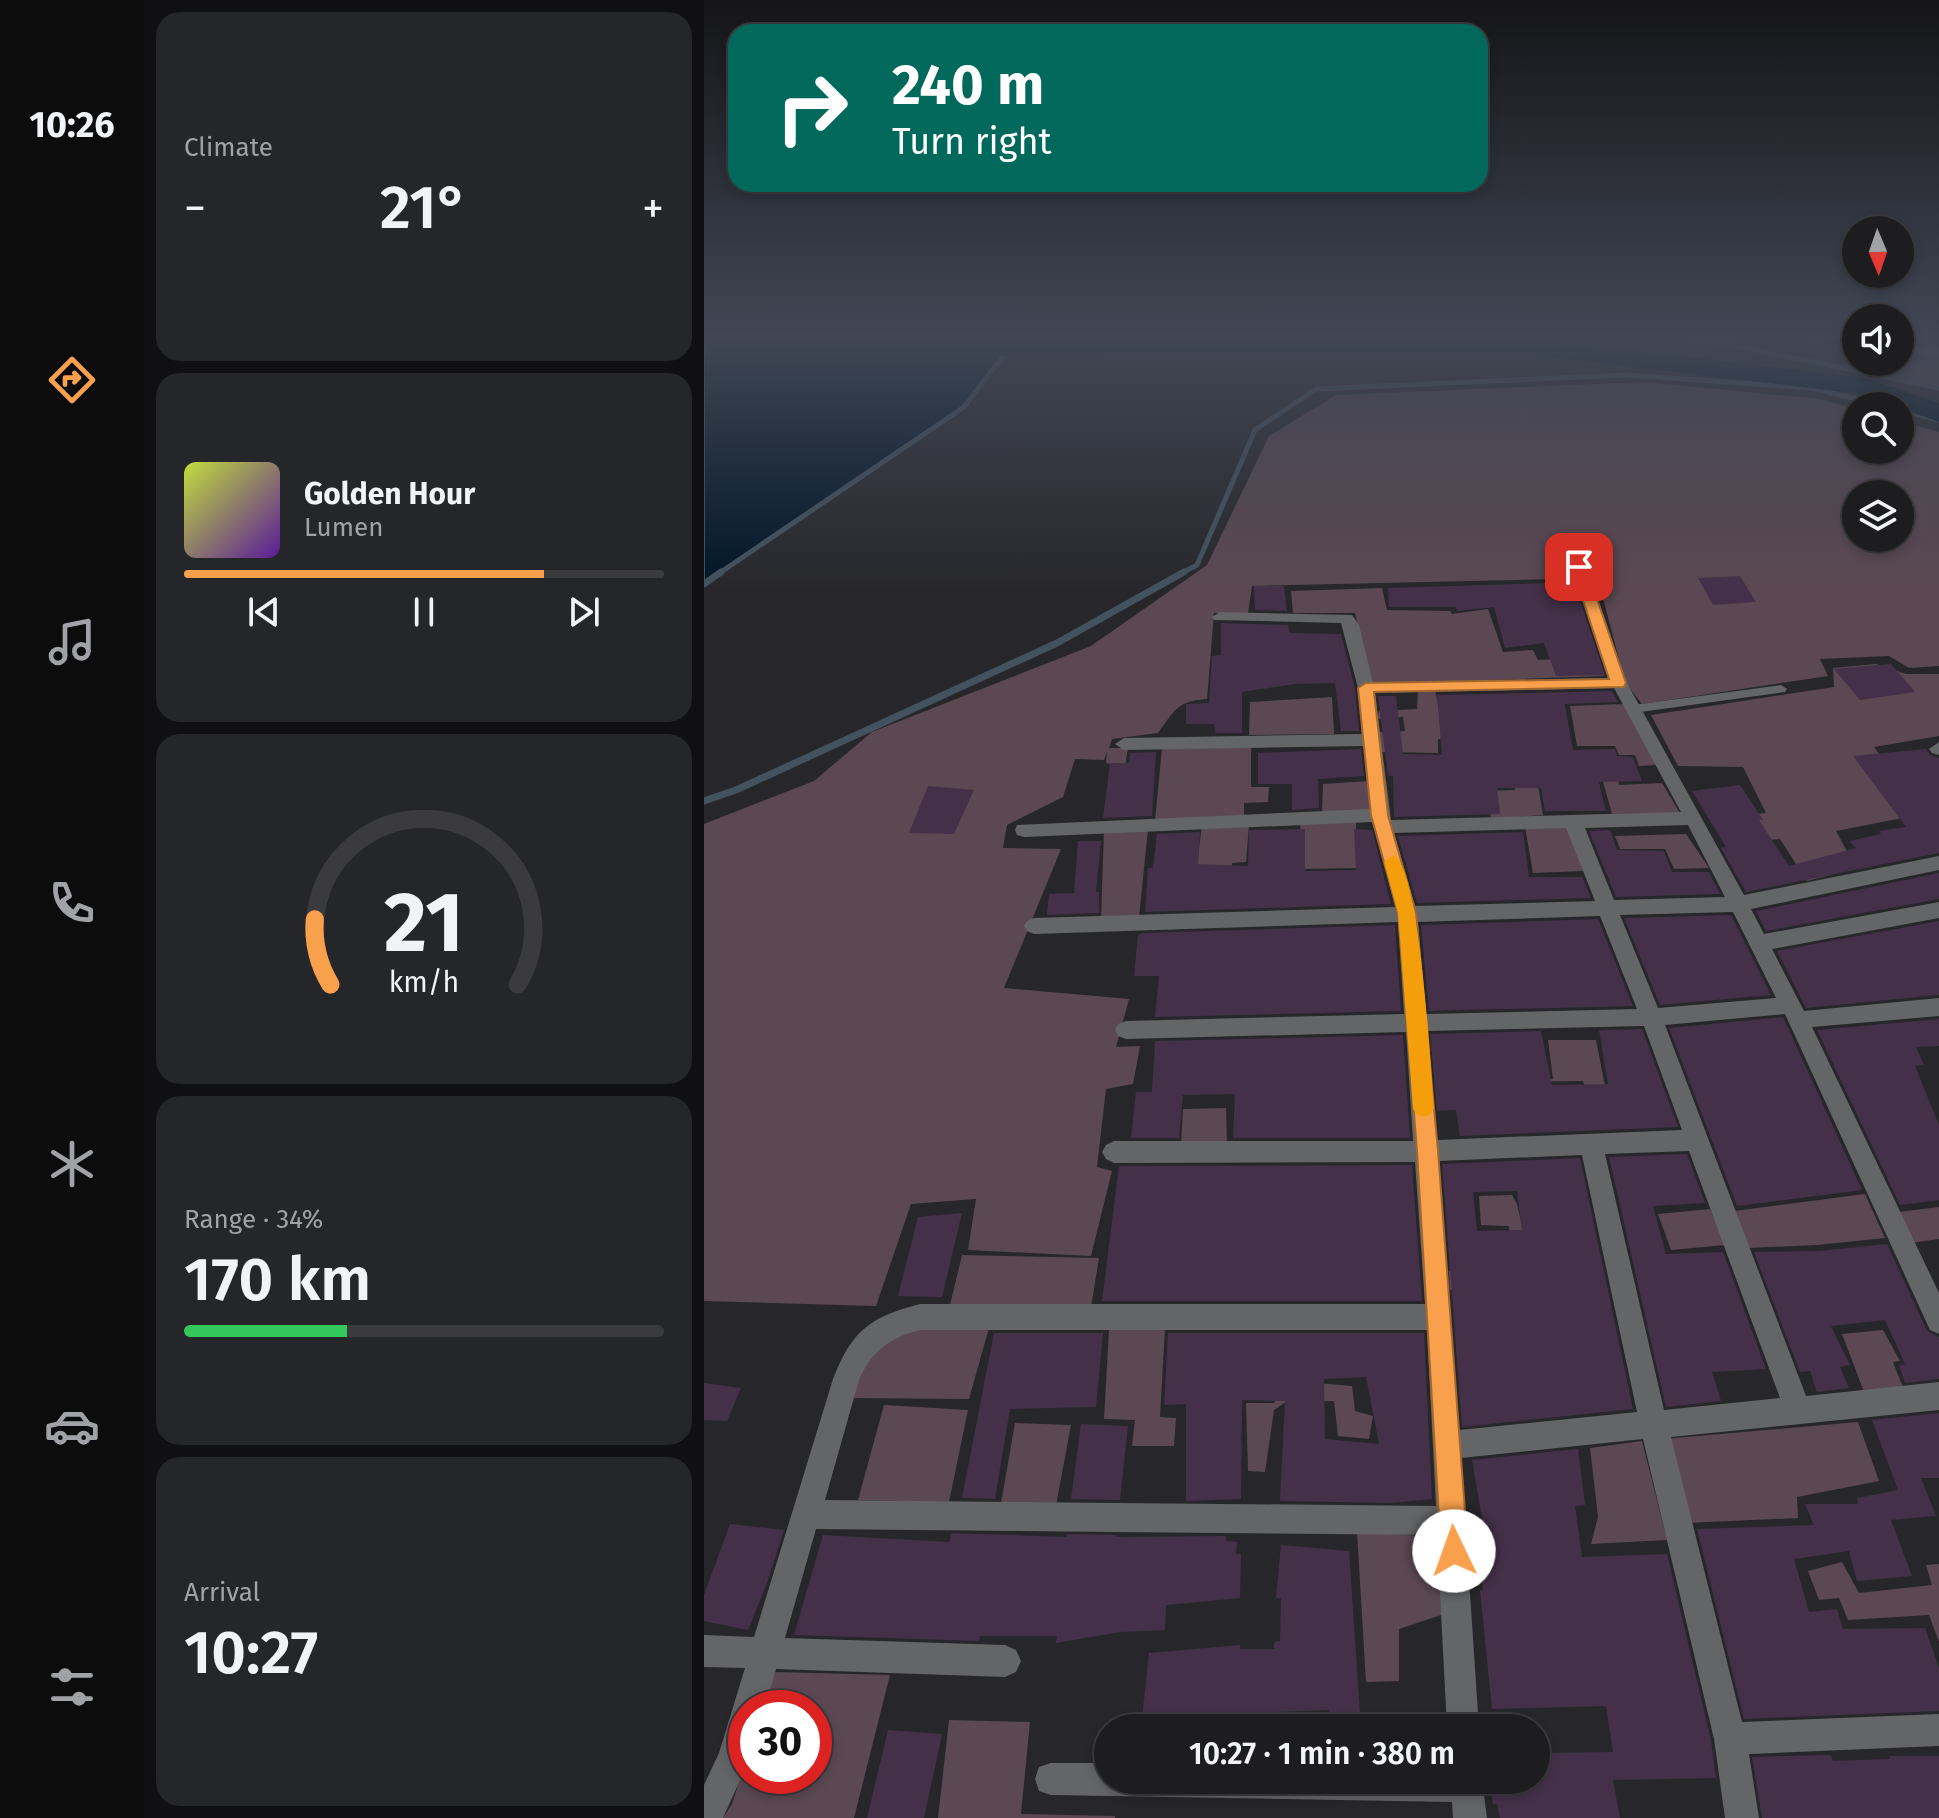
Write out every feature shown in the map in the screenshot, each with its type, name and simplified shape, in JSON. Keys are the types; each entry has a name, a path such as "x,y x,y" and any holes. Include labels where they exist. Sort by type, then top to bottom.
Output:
{"street":[{"path":"1579,567 1619,683 1759,943 1939,1321"},
{"path":"1220,617 1346,618 1351,625 1366,688 1382,821 1407,913 1428,1151 1453,1521 1462,1714"},
{"path":"1366,688 1619,683"},
{"path":"1124,744 1372,740"},
{"path":"1024,830 1382,821 1573,822 1694,818"},
{"path":"1573,822 1651,1017 1799,1412"},
{"path":"1034,926 1738,904 1939,863"},
{"path":"1759,943 1939,910"},
{"path":"1126,1030 1939,1007"},
{"path":"1114,1152 1428,1151 1697,1140"},
{"path":"1591,1144 1654,1426 1730,1739 1742,1818"},
{"path":"755,1690 856,1355 863,1343 878,1330 920,1317 1439,1317"},
{"path":"1448,1445 1939,1396"},
{"path":"806,1514 1453,1521"},
{"path":"704,1651 1005,1661"},
{"path":"1730,1739 1939,1730"},
{"path":"706,1818 728,1770"},
{"path":"1051,1779 1467,1795"}],"lane":[{"path":"1633,709 1781,689"}],"shaded area":[{"path":"1294,421 1842,421 1842,464 1914,464 1914,425 1939,432 1939,666 1909,668 1889,656 1820,659 1828,676 1642,704 1625,682 1594,564 1562,557 1559,579 1252,586 1248,613 1214,613 1207,699 1189,702 1178,708 1158,733 1112,739 1109,748 1128,748 1123,779 1114,765 1106,763 1107,752 1104,760 1075,759 1063,797 1007,825 1003,848 1061,849 1004,988 1129,999 1116,1047 1140,1046 1133,1084 1106,1089 1097,1167 1112,1171 1091,1256 968,1250 976,1199 911,1204 876,1306 704,1301 704,824 814,781 872,732 1091,646 1207,565 1269,436"},
{"path":"1382,588 1387,610 1450,611 1452,614 1488,609 1503,652 1533,650 1538,660 1596,657 1604,676 1372,684 1355,613 1293,613 1291,591"},
{"path":"1876,664 1906,674 1939,674 1939,736 1874,747 1923,814 1836,831 1856,868 1807,881 1780,839 1725,844 1717,818 1766,813 1743,767 1678,766 1651,715 1834,687 1833,668"},
{"path":"1418,689 1435,690 1441,719 1515,742 1438,739 1438,753 1382,752 1380,732 1405,731 1403,717 1377,719 1379,711 1417,709"},
{"path":"1332,697 1334,734 1249,735 1250,702"},
{"path":"1624,704 1657,765 1639,766 1635,755 1619,755 1615,746 1577,746 1570,706"},
{"path":"1531,745 1543,815 1491,819 1488,791 1515,790 1512,746"},
{"path":"1251,747 1251,787 1269,787 1268,802 1244,803 1244,818 1155,821 1162,748"},
{"path":"1600,771 1616,771 1619,785 1662,783 1680,813 1612,814"},
{"path":"1370,781 1372,812 1322,813 1323,784"},
{"path":"1356,819 1356,868 1302,869 1300,821"},
{"path":"1202,825 1249,825 1246,862 1232,863 1231,873 1196,873"},
{"path":"1568,825 1583,871 1533,873 1525,827"},
{"path":"1148,830 1139,917 1101,919 1104,831"},
{"path":"1686,834 1709,868 1674,869 1665,849 1620,849 1615,836"},
{"path":"1548,1040 1596,1040 1606,1091 1587,1092 1583,1081 1495,1082 1553,1079"},
{"path":"1226,1108 1227,1143 1181,1144 1183,1109"},
{"path":"1865,1194 1885,1238 1746,1248 1734,1211"},
{"path":"1512,1195 1517,1204 1535,1284 1525,1291 1450,1290 1449,1271 1512,1269 1509,1226 1481,1225 1479,1196"},
{"path":"1939,1207 1939,1239 1910,1243 1898,1212"},
{"path":"1710,1209 1725,1245 1671,1250 1658,1214"},
{"path":"962,1255 1099,1258 1091,1307 950,1305"},
{"path":"921,1328 989,1328 969,1399 848,1398 881,1338"},
{"path":"1165,1328 1160,1417 1176,1418 1174,1446 1132,1446 1135,1420 1104,1419 1109,1330"},
{"path":"1883,1330 1900,1361 1893,1362 1905,1393 1866,1397 1842,1334"},
{"path":"1317,1383 1352,1386 1355,1411 1373,1416 1369,1439 1338,1436 1334,1401 1286,1402 1274,1410 1265,1472 1248,1471 1246,1403 1274,1403 1281,1386"},
{"path":"884,1405 968,1410 949,1502 858,1500"},
{"path":"1858,1422 1879,1481 1797,1497 1798,1518 1686,1523 1664,1439"},
{"path":"1015,1423 1071,1425 1056,1505 1001,1503"},
{"path":"1642,1441 1667,1540 1591,1544 1598,1517 1590,1448"},
{"path":"1357,1532 1442,1537 1447,1613 1399,1629 1399,1681 1366,1682"},
{"path":"1842,1562 1859,1593 1932,1585 1926,1565 1939,1564 1939,1642 1929,1615 1848,1620 1839,1598 1819,1600 1808,1571"},
{"path":"775,1672 890,1675 854,1818 723,1818 735,1794 832,1794 832,1690 769,1690"},
{"path":"949,1720 1030,1722 1021,1814 1115,1818 938,1818"}],"water":[{"path":"704,421 944,421 704,584"}],"building":[{"path":"1740,576 1756,602 1713,605 1698,578"},
{"path":"1574,583 1605,675 1556,676 1544,643 1505,648 1494,607 1457,611 1456,607 1389,607 1388,588"},
{"path":"1254,586 1284,586 1287,611 1255,610"},
{"path":"1221,623 1288,625 1290,633 1341,634 1355,689 1359,731 1341,731 1335,683 1295,684 1242,692 1242,733 1215,733 1214,724 1186,724 1186,704 1209,703 1212,656 1221,655"},
{"path":"1891,664 1915,692 1860,700 1834,669"},
{"path":"1612,691 1618,702 1565,704 1564,700 1573,750 1615,749 1617,756 1633,757 1642,781 1599,782 1606,811 1545,811 1541,788 1497,788 1500,814 1394,817 1393,776 1388,776 1378,696 1396,696 1403,754 1442,755 1437,695"},
{"path":"1361,749 1364,776 1318,779 1319,808 1292,810 1292,784 1258,784 1258,753"},
{"path":"1926,749 1930,755 1939,758 1939,853 1746,892 1721,848 1726,847 1692,791 1740,785 1789,866 1856,848 1849,841 1881,834 1879,831 1906,827 1853,756"},
{"path":"1156,752 1152,816 1103,818 1110,763 1129,763 1130,753"},
{"path":"928,786 974,790 954,834 909,833"},
{"path":"1305,829 1305,871 1356,870 1354,829 1372,830 1391,904 1145,912 1148,868 1153,868 1157,834 1200,832 1198,864 1248,866 1249,830"},
{"path":"1610,830 1617,850 1664,851 1672,872 1709,872 1720,894 1616,897 1589,831"},
{"path":"1523,832 1529,877 1582,877 1591,898 1417,903 1398,836"},
{"path":"1078,841 1101,841 1096,892 1099,892 1099,913 1047,915 1049,894 1074,893"},
{"path":"1939,873 1939,899 1766,931 1756,911"},
{"path":"1731,915 1771,995 1660,1005 1624,918"},
{"path":"1598,919 1633,1006 1429,1011 1421,925"},
{"path":"1939,921 1939,995 1806,1008 1777,951"},
{"path":"1395,925 1401,1011 1155,1017 1159,976 1134,976 1138,935 1143,933"},
{"path":"1783,1017 1862,1190 1737,1206 1669,1028"},
{"path":"1939,1019 1939,1046 1916,1047 1924,1065 1915,1066 1939,1125 1939,1200 1900,1205 1817,1030"},
{"path":"1642,1029 1678,1127 1460,1136 1456,1110 1437,1111 1430,1034 1541,1031 1552,1085 1608,1084 1599,1030"},
{"path":"1403,1035 1410,1138 1233,1138 1235,1094 1183,1095 1179,1138 1131,1138 1136,1092 1152,1092 1155,1041"},
{"path":"1687,1154 1705,1203 1653,1206 1666,1254 1723,1252 1766,1369 1712,1372 1721,1401 1666,1407 1609,1157"},
{"path":"1580,1158 1633,1409 1462,1427 1442,1164","holes":["1517,1191 1522,1230 1477,1231 1473,1192"]},
{"path":"1412,1165 1422,1301 1102,1301 1119,1166"},
{"path":"962,1213 942,1297 898,1296 918,1217"},
{"path":"1887,1244 1927,1331 1939,1337 1939,1379 1905,1383 1899,1365 1905,1364 1885,1320 1831,1326 1850,1365 1840,1367 1849,1388 1817,1392 1810,1371 1800,1372 1754,1252 1819,1251"},
{"path":"994,1333 1103,1333 1096,1407 1010,1409 995,1499 962,1498"},
{"path":"1168,1333 1424,1333 1432,1499 1391,1503 1280,1501 1285,1401 1242,1400 1241,1499 1186,1501 1186,1404 1164,1405","holes":["1366,1377 1379,1444 1325,1439 1324,1379"]},
{"path":"704,1383 741,1388 727,1421 704,1420"},
{"path":"1939,1413 1939,1478 1921,1478 1936,1516 1891,1520 1912,1576 1857,1581 1849,1551 1794,1559 1809,1612 1837,1609 1843,1629 1925,1628 1939,1668 1939,1711 1744,1719 1697,1529 1814,1525 1805,1504 1858,1504 1857,1498 1898,1490 1872,1420"},
{"path":"1081,1424 1128,1426 1120,1500 1071,1499"},
{"path":"1578,1449 1585,1505 1575,1506 1582,1557 1667,1554 1711,1740 1716,1778 1613,1780 1620,1818 1500,1818 1491,1794 1550,1794 1550,1753 1613,1752 1606,1706 1492,1709 1480,1590 1483,1590 1473,1524 1483,1524 1472,1460"},
{"path":"730,1524 784,1530 748,1630 704,1621 704,1595"},
{"path":"951,1533 1066,1537 1067,1534 1226,1536 1226,1541 1237,1542 1236,1554 1241,1554 1240,1598 1166,1605 1165,1630 1120,1632 1056,1643 1057,1636 980,1636 979,1641 794,1635 823,1535 949,1542"},
{"path":"1281,1545 1349,1551 1360,1714 1329,1714 1329,1710 1278,1714 1142,1714 1149,1653 1240,1645 1240,1649 1274,1649 1274,1642 1280,1641 1281,1598 1276,1598"},
{"path":"888,1730 942,1734 924,1818 867,1818"},
{"path":"1831,1755 1833,1761 1939,1756 1939,1818 1762,1818 1752,1757"}],"waterway":[{"path":"718,574 944,421"},
{"path":"1180,574 1197,565 1255,430 1269,421"},
{"path":"704,584 721,572"},
{"path":"704,801 736,790 1057,643 1184,572"}],"slow traffic":[{"path":"1393,862 1407,913 1424,1108"}],"route":[{"path":"1454,1551 1428,1151 1407,913 1380,815 1366,688 1619,683 1579,567"}]}
